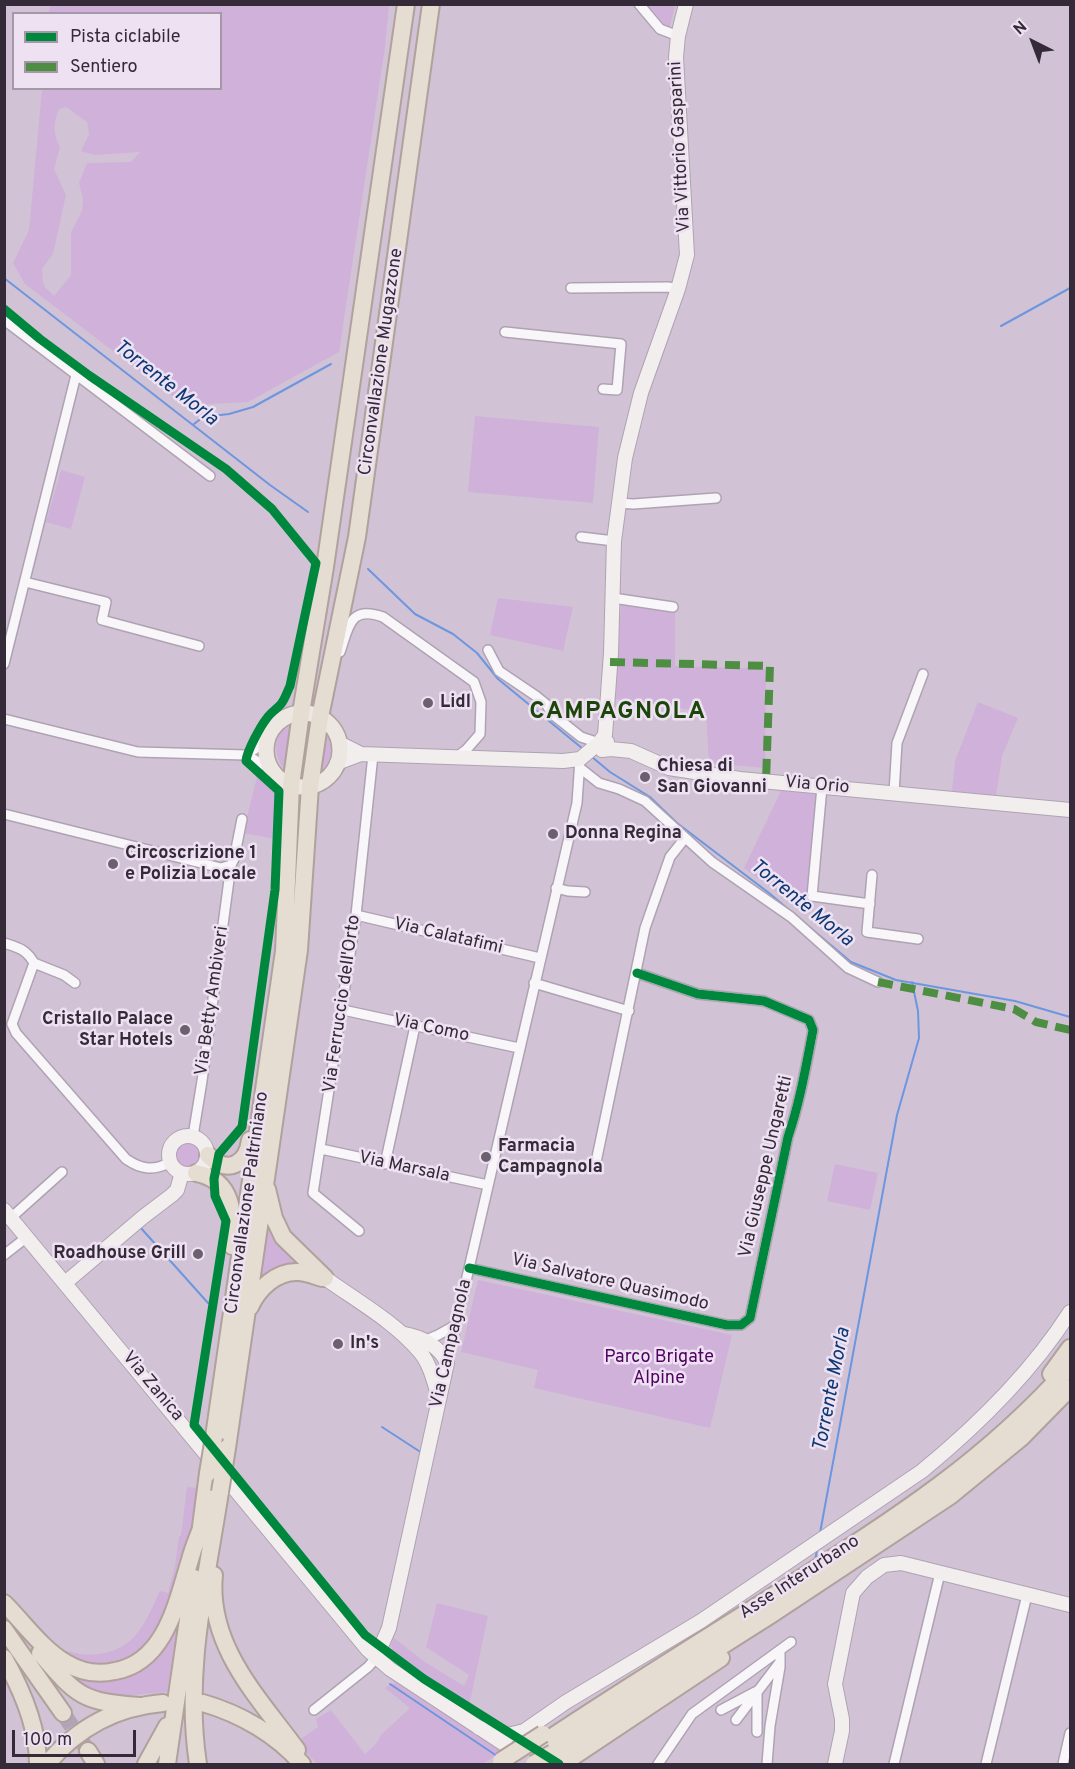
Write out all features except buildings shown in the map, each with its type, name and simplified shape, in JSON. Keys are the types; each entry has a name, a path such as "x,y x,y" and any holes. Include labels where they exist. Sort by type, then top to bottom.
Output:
{"highway":[{"path":"396,4 396,69"},
{"name":"Circonvallazione Mugazzone","path":"301,713 325,567 406,4"},
{"name":"Circonvallazione Mugazzone","path":"320,717 357,537 431,4"},
{"name":"Circonvallazione Paltriniano","path":"208,1527 220,1492 221,1442 281,972 287,900 291,784 301,713"},
{"name":"Circonvallazione Paltriniano","path":"239,1315 264,1179 299,950 310,786 320,717"},
{"path":"208,1155 217,1164 228,1166 239,1163 249,1151 273,983 281,972"},
{"path":"189,1173 207,1175 214,1179 232,1206 230,1272 239,1315"},
{"path":"264,1179 274,1218 283,1238 325,1278"},
{"path":"239,1315 263,1287 282,1274 298,1272 325,1278"},
{"path":"860,1540 889,1515 984,1443 1032,1397 1071,1348"},
{"name":"Asse Interurbano","path":"503,1759 554,1753 578,1720 927,1495 1019,1421 1071,1366"},
{"name":"Asse Interurbano","path":"534,1764 772,1614 968,1483 1023,1437 1071,1388"},
{"name":"Circonvallazione Paltriniano","path":"191,1695 208,1527 208,1473 221,1442"},
{"path":"4,1603 44,1646 66,1663 97,1673 120,1671 142,1659 162,1638 208,1527"},
{"path":"208,1527 217,1556 214,1581 215,1606 224,1641 244,1679 300,1757"},
{"path":"4,1611 66,1682 81,1694 101,1702 140,1706"},
{"path":"554,1753 710,1666 741,1643 772,1614"},
{"path":"4,1629 63,1713"},
{"path":"4,1639 46,1689"},
{"path":"4,1658 25,1701 36,1741 38,1764"},
{"path":"191,1695 267,1726 300,1757 312,1764"},
{"path":"146,1764 191,1695"},
{"path":"167,1764 191,1695"},
{"path":"191,1695 198,1764"},
{"path":"191,1695 205,1764"},
{"path":"47,1764 68,1742 89,1726 114,1714 140,1706 163,1703"}],"main road":[{"name":"Via Vittorio Gasparini","path":"592,754 606,716 611,652 614,541 625,458 633,418 678,289 687,248 676,57 678,36 686,4"},
{"path":"301,713 320,717 331,726 339,743 337,763 328,777 310,786 291,784 279,778 271,769 266,752 269,734 282,719 292,714 301,713"},
{"path":"339,743 367,755"},
{"name":"Via Orio","path":"592,754 631,751 669,768 740,779 1071,810"},
{"path":"337,763 367,755 563,761 592,754"},
{"path":"65,1283 172,1196 189,1173 205,1166 208,1155 204,1143 193,1136 181,1137 172,1145 169,1157 177,1171 189,1173"},
{"name":"Via Zanica","path":"7,1213 376,1658 478,1728 503,1759"},
{"path":"325,1278 422,1346 439,1364 447,1363"},
{"path":"478,1728 508,1735 524,1731 566,1702 685,1632 922,1471 975,1425 1022,1374 1071,1312"},
{"path":"422,1346 439,1397"},
{"name":"Via Campagnola","path":"376,1658 389,1628 447,1363"},
{"path":"835,1764 842,1731 842,1719 835,1684 853,1593 867,1576 884,1565 901,1563 1071,1605"}],"street":[{"path":"639,4 660,29 678,36"},
{"path":"571,288 668,287 678,289"},
{"path":"4,320 210,476"},
{"path":"505,332 621,344 617,390 603,389"},
{"path":"4,664 76,375"},
{"path":"619,503 716,498"},
{"path":"581,537 614,541"},
{"path":"25,582 106,602 102,620 199,646"},
{"path":"613,598 673,607"},
{"path":"327,681 336,665 350,622 361,613 368,612 383,617 474,682 481,702 480,734 466,750 454,758"},
{"path":"488,650 499,671 536,696 547,705 552,714 581,737 592,754 599,783 620,789 645,801 712,862 791,917 848,968 878,982"},
{"path":"894,793 897,743 923,674"},
{"path":"4,719 138,752 246,755 271,769"},
{"path":"246,755 258,747 269,734"},
{"name":"Via Campagnola","path":"447,1363 556,888 592,754"},
{"name":"Via Ferruccio dell'Orto","path":"359,1231 314,1193 356,915 367,755"},
{"path":"822,787 812,896 870,904"},
{"path":"4,814 221,868 231,865"},
{"name":"Via Betty Ambiveri","path":"193,1136 231,865 242,819"},
{"path":"596,1162 645,928 670,857 685,838"},
{"path":"872,875 867,932 918,939"},
{"path":"556,888 585,892"},
{"name":"Via Calatafimi","path":"356,915 540,958"},
{"path":"4,943 29,954 33,963 12,1024 16,1033 126,1160 138,1167 153,1169 171,1162"},
{"path":"33,963 64,975 75,983"},
{"name":"Via Giuseppe Ungaretti","path":"637,973 698,994 764,1001 806,1018 812,1024 813,1030 806,1068 793,1125 788,1137 758,1286 750,1318 744,1324"},
{"path":"534,983 629,1011"},
{"name":"Via Como","path":"343,1010 519,1048"},
{"path":"385,1164 415,1026"},
{"name":"Via Marsala","path":"321,1149 488,1185"},
{"name":"Via Zanica","path":"7,1213 14,1215 62,1172"},
{"path":"4,1255 27,1237"},
{"name":"Via Salvatore Quasimodo","path":"469,1268 735,1327 744,1324"},
{"path":"422,1346 456,1325"},
{"path":"894,1764 940,1573"},
{"path":"986,1764 1027,1595"},
{"path":"658,1764 692,1714 791,1642"},
{"path":"767,1764 780,1651"},
{"path":"314,1710 376,1658"},
{"path":"736,1720 780,1662"},
{"path":"721,1710 757,1690"},
{"path":"757,1690 757,1732"},
{"path":"1063,1764 1071,1733"}],"green space":[{"path":"50,5 389,5 385,47 339,352 248,402 188,408 25,284 13,263 29,230 42,90 222,90 222,12 49,12","holes":["66,107 87,122 89,134 81,151 94,155 140,152 131,162 87,163 79,183 83,199 82,211 71,232 71,275 54,296 43,283 42,269 53,254 66,195 54,169 60,147 55,133 59,109"]},
{"path":"647,5 675,5 669,30"},
{"path":"475,416 599,427 593,503 468,492"},
{"path":"61,470 85,477 71,529 46,522"},
{"path":"498,598 573,607 563,651 490,635"},
{"path":"621,604 675,612 675,666 766,669 765,768 709,763 706,712 615,699"},
{"path":"978,702 1018,718 1002,756 996,796 952,792 955,761"},
{"path":"293,721 285,770 278,757 277,743 282,731"},
{"path":"325,726 333,738 334,752 330,765 319,775"},
{"path":"258,773 278,796 276,839 243,833"},
{"path":"781,786 817,789 806,899 784,897 744,868 780,793"},
{"path":"188,1141 198,1145 202,1155 198,1165 188,1169 178,1165 174,1155 178,1145"},
{"path":"835,1164 878,1173 870,1210 827,1201"},
{"path":"267,1217 310,1267 259,1285"},
{"name":"Parco Brigate Alpine","path":"478,1280 732,1335 710,1428 534,1388 538,1370 461,1352"},
{"path":"187,1487 198,1488 191,1535 184,1565 155,1635 144,1647 121,1662 109,1665 95,1665 73,1658 53,1645 74,1653 107,1653 127,1644 135,1636 146,1620 160,1591 168,1593 179,1536 181,1536"},
{"path":"437,1603 488,1616 469,1706 393,1654 391,1646 394,1638 425,1662 464,1686 469,1675 426,1647"},
{"path":"180,1616 167,1692 123,1696 99,1694 76,1680 64,1667 148,1663 167,1645 164,1641"},
{"path":"396,1683 502,1752 482,1764 318,1764 292,1739 298,1741 318,1727 316,1719 331,1710 365,1754 376,1744 381,1735 410,1708 385,1688"}],"waterway":[{"name":"Torrente Morla","path":"4,278 308,512"},
{"path":"1001,326 1070,288"},
{"path":"194,424 203,417 229,414 253,407 331,364"},
{"name":"Torrente Morla","path":"368,569 415,614 453,634 477,653 498,679 583,749"},
{"name":"Torrente Morla","path":"592,757 610,772 650,797 677,823 769,893 851,962 896,980 1015,1001 1070,1017"},
{"name":"Torrente Morla","path":"820,1533 897,1115 919,1038 918,1011 912,982"},
{"path":"140,1227 208,1303"},
{"path":"382,1427 422,1453"},
{"name":"Torrente Morla","path":"815,1561 817,1550"},
{"path":"390,1684 497,1756"}],"tunnel":[{"path":"63,1713 88,1751"}],"marked path":[{"path":"610,662 770,666 766,781"},
{"path":"878,982 1014,1009 1036,1022 1070,1030"}],"cycle path":[{"path":"4,309 90,376 226,469 272,509 316,563 290,686 282,702 261,727 251,745 246,761 279,791 275,890 242,1127 219,1154 214,1179 215,1196 226,1221 194,1425 365,1635 424,1679 559,1764"},
{"path":"469,1268 727,1325 741,1325 750,1318 813,1030 809,1020 764,1001 698,994 637,973"}],"place":[{"name":"Lidl","path":"428,703"},
{"name":"Chiesa di San Giovanni","path":"645,777"},
{"name":"Donna Regina","path":"553,834"},
{"name":"Circoscrizione 1 e Polizia Locale","path":"113,864"},
{"name":"Cristallo Palace Star Hotels","path":"185,1030"},
{"name":"Farmacia Campagnola","path":"486,1157"},
{"name":"Roadhouse Grill","path":"198,1254"},
{"name":"In's","path":"338,1344"}],"district":[{"name":"CAMPAGNOLA","path":"618,713"}]}
